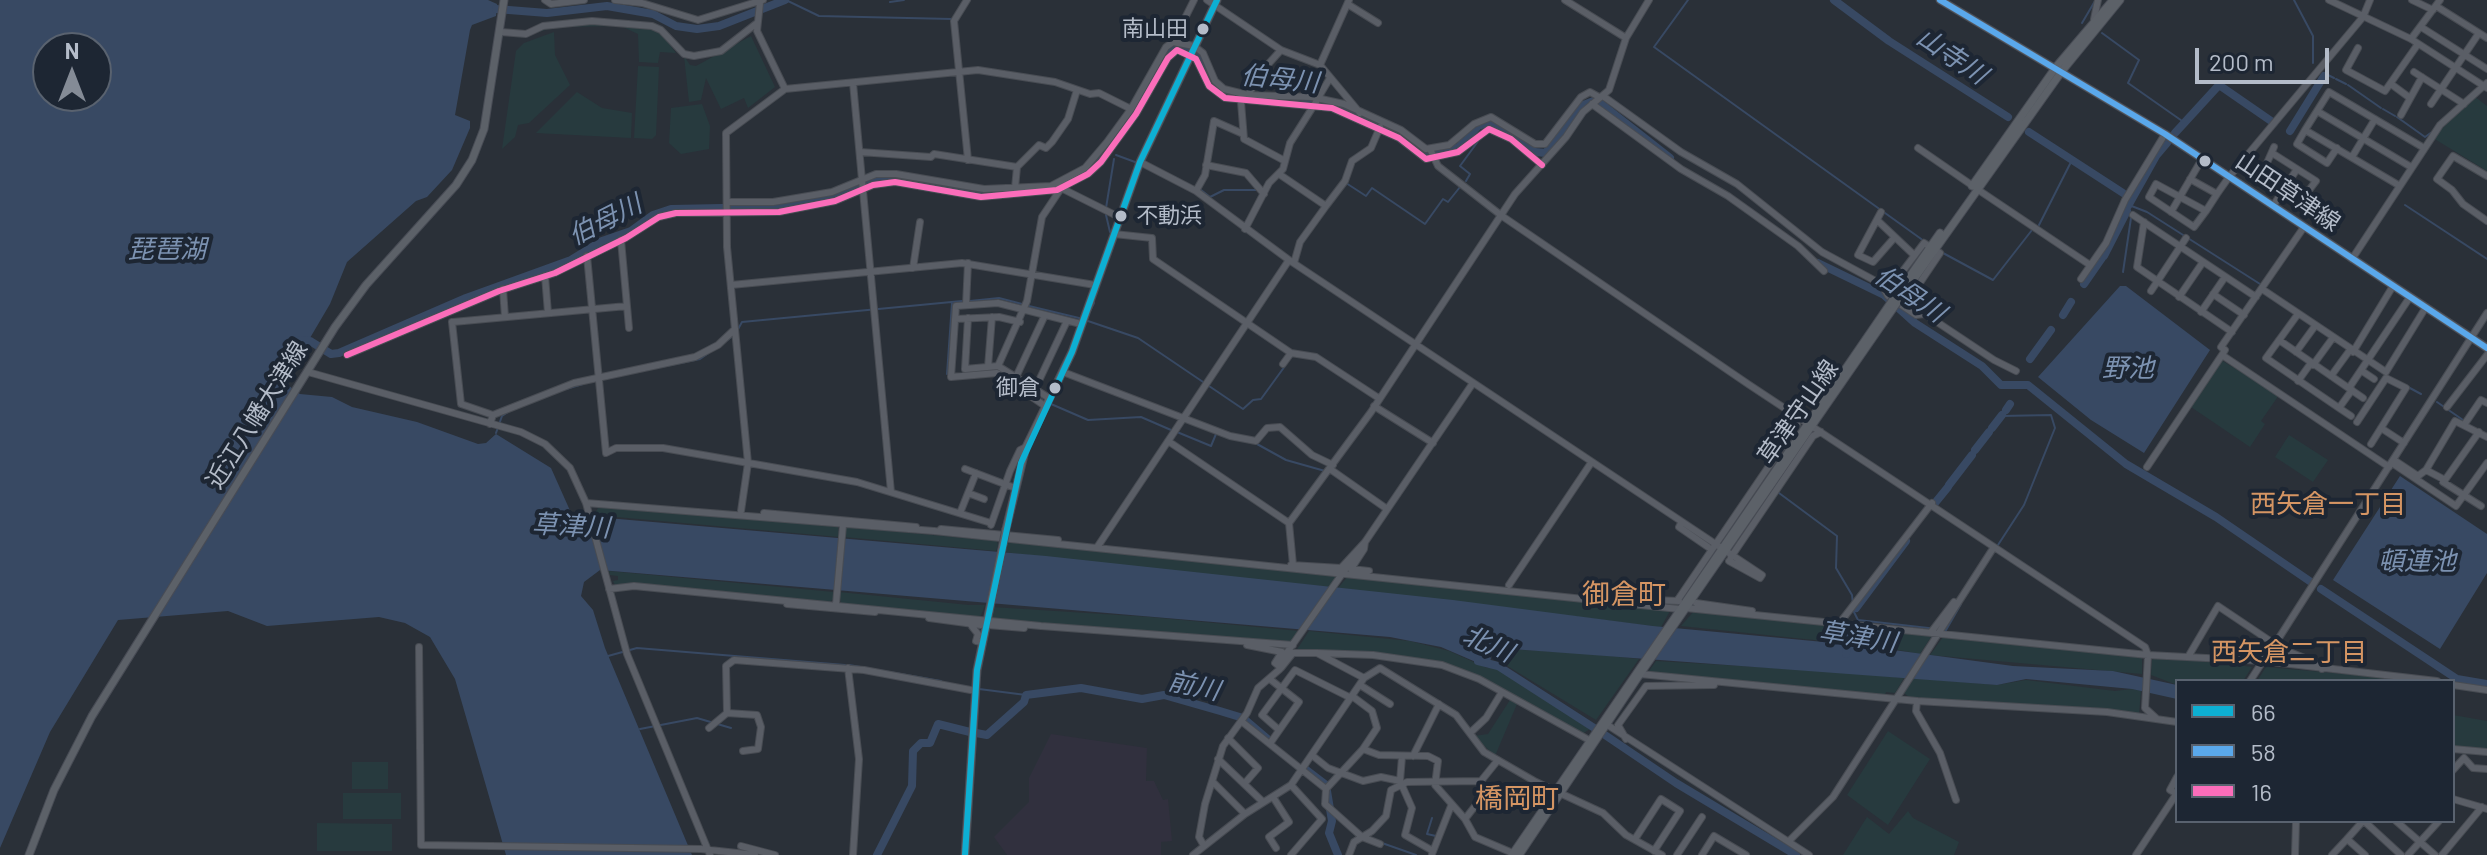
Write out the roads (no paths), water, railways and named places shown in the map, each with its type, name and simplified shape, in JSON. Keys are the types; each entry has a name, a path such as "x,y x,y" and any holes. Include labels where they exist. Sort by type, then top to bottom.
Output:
{"main road":[{"name":"山田草津線","path":"1940,0 2165,134 2487,348"},
{"name":"草津守山線","path":"1515,855 1680,608 1722,553 1974,187 2094,19 2113,0"},
{"name":"草津守山線","path":"2059,69 2120,0"},
{"name":"近江八幡大津線","path":"29,855 71,754 319,353 366,285 456,185 472,160 484,129 504,2"},
{"path":"965,855 982,642 1026,447 1063,372 1140,162 1213,2"}],"street":[{"path":"545,0 551,4 584,0"},
{"path":"615,0 642,3 698,20 761,3 757,31 785,89"},
{"path":"967,0 954,21 968,160"},
{"path":"1565,0 1626,38"},
{"path":"1291,565 1289,523 1416,345 1515,194 1592,104 1612,86 1626,38 1649,0"},
{"path":"2094,19 2098,0"},
{"path":"2329,0 2411,39 2485,85 2440,125 2352,259"},
{"path":"2206,211 2156,184 2149,198 2194,227 2206,211 2229,177 2363,17 2370,0"},
{"path":"2412,0 2436,5 2484,34 2464,55 2431,104"},
{"path":"1105,151 1152,70 1173,42 1192,1"},
{"path":"1213,2 1281,50 1320,65 1360,113"},
{"path":"1320,65 1349,3 1378,23"},
{"path":"2411,39 2436,5"},
{"path":"501,32 526,34 543,26 592,21 652,26 684,54 694,56 721,51 758,20"},
{"path":"2421,27 2487,69"},
{"path":"1173,42 1192,50 1209,86 1225,98 1317,100 1344,104 1432,154 1502,216 1797,417 2133,638 2148,657 2146,712 2157,719"},
{"path":"2358,48 2346,70 2385,91 2418,44"},
{"path":"928,184 981,197 1059,187 1088,174 1171,54 1177,50 1192,50"},
{"path":"1241,133 1245,99 1262,71 1281,50"},
{"path":"744,512 748,463 731,285 726,133 785,89 978,70 1023,76 1099,93 1131,109"},
{"path":"2414,72 2464,104"},
{"path":"2401,115 2422,77"},
{"path":"1245,229 1279,174 1290,143 1330,78"},
{"path":"853,83 891,492"},
{"path":"2391,84 2410,98"},
{"path":"1015,188 1017,167 1039,145 1046,148 1052,142 1068,119 1077,90"},
{"path":"1432,154 1457,141 1474,124 1491,117 1535,144 1545,144 1581,97 1590,92 1601,96 1681,152 1737,184 1822,252 1881,284 1888,296 1916,315 1924,314"},
{"path":"2337,148 2327,163 2297,144 2329,92 2424,148"},
{"path":"1317,100 1380,126"},
{"path":"1592,104 1681,169 1798,246 1824,271"},
{"path":"2317,111 2411,167"},
{"path":"2352,157 2375,119"},
{"path":"1196,191 1206,165 1214,121 1241,133 1244,139 1285,161"},
{"path":"1098,546 1292,262 1300,242 1345,181 1352,161 1371,148 1380,126"},
{"path":"1432,154 1458,152 1489,129 1511,139 1542,165"},
{"path":"2305,130 2400,186"},
{"path":"2081,279 2109,237 2150,155 2165,134"},
{"path":"1918,148 2090,265"},
{"path":"2273,150 2297,169 2316,181 2303,198 2263,172 2273,150"},
{"path":"860,152 931,157 934,154 1017,167"},
{"path":"2487,176 2453,156 2437,179 2484,219 2487,208"},
{"path":"2171,212 2202,159"},
{"path":"1140,162 1196,191 1292,262 1722,553"},
{"path":"1206,165 1246,173 1264,194"},
{"path":"2273,206 2297,169"},
{"path":"1279,174 1326,206"},
{"path":"2190,179 2217,194"},
{"path":"727,202 798,198 895,182 976,189 1059,187 1119,217"},
{"path":"347,355 503,289 545,276 621,240 659,217 676,213 779,212 835,201 863,185"},
{"path":"998,366 1020,322 1042,217 1059,187"},
{"path":"1881,212 1858,255 1873,262 1895,237"},
{"path":"2133,215 2256,297"},
{"path":"1877,220 1914,255"},
{"path":"913,268 920,222"},
{"path":"2144,222 2137,267 2232,332"},
{"path":"2147,467 2222,355 2225,350 2221,347 2304,227"},
{"path":"1114,234 1152,238 1153,259 1291,353 1316,357 1377,397"},
{"path":"2151,291 2186,238"},
{"path":"621,240 629,328"},
{"path":"1924,243 1932,248 1940,253 1911,296 1893,284 1924,243"},
{"path":"587,256 606,453 616,448 663,448 857,482 991,523"},
{"path":"2179,297 2203,262"},
{"path":"731,285 968,263 1095,285"},
{"path":"966,305 968,263"},
{"path":"545,276 548,313"},
{"path":"2201,312 2225,277"},
{"path":"2331,376 2393,286"},
{"path":"503,289 505,317"},
{"path":"2262,289 2332,339 2386,372 2426,307"},
{"path":"1901,294 1924,314 2004,367 2016,371"},
{"path":"2213,294 2244,315"},
{"path":"2339,408 2410,297"},
{"path":"1047,402 997,373 951,377 956,306 998,303 1081,324"},
{"path":"453,322 627,306"},
{"path":"449,311 453,322 461,404 493,415 599,378 695,357 736,331"},
{"path":"2252,679 2487,313"},
{"path":"2298,314 2266,358 2351,416"},
{"path":"1016,377 1045,315"},
{"path":"955,319 992,317 1020,322"},
{"path":"988,367 992,317"},
{"path":"968,318 964,367 998,366 1035,389 1047,402"},
{"path":"1035,389 1067,321"},
{"path":"2296,352 2315,326"},
{"path":"2298,381 2332,339"},
{"path":"2279,340 2363,398"},
{"path":"1283,364 1291,353"},
{"path":"2222,355 2456,506 2487,463"},
{"path":"2447,407 2487,355"},
{"path":"2362,371 2374,379"},
{"path":"308,372 533,437 570,468 587,505 626,651 707,851"},
{"path":"1063,372 1185,416 1230,436 1256,441 1267,428 1280,427 1312,455 1387,509"},
{"path":"2357,422 2389,378 2406,388 2371,444"},
{"path":"1280,668 1473,383"},
{"path":"2464,425 2481,400 2487,403"},
{"path":"1374,406 1433,443"},
{"path":"493,415 496,425"},
{"path":"1722,553 1797,425 1797,417"},
{"path":"2392,463 2418,476 2426,470 2455,421 2487,437"},
{"path":"2381,428 2404,443"},
{"path":"1722,553 1813,436 1821,432"},
{"path":"2443,482 2479,432"},
{"path":"1168,441 1289,523"},
{"path":"990,533 1004,485 1020,450 1026,447"},
{"path":"1509,585 1591,463"},
{"path":"965,469 1015,488"},
{"path":"2426,470 2481,506"},
{"path":"960,513 976,473"},
{"path":"968,493 984,499"},
{"path":"587,505 622,501 918,527 1006,539 1936,634 2135,649"},
{"path":"1842,620 1932,503"},
{"path":"587,505 918,527"},
{"path":"744,512 842,528 990,533 1341,568 1365,542"},
{"path":"836,601 842,528"},
{"path":"1006,539 1062,541"},
{"path":"1365,542 1351,569 1509,585 1680,608 1842,620 1936,634"},
{"path":"1789,841 1833,797 1994,547"},
{"path":"1291,565 1342,574 1394,574"},
{"path":"609,589 634,586 735,597 836,601 970,624 986,621"},
{"path":"735,597 741,601 875,610 1059,629 1295,642"},
{"path":"1696,603 1756,612"},
{"path":"2188,656 2218,606 2282,649 2322,667"},
{"path":"970,624 978,634 976,641 982,642"},
{"path":"1085,630 1245,645 1282,652 1275,663 1280,668"},
{"path":"419,647 421,855"},
{"path":"2096,647 2148,657 2264,661 2428,679"},
{"path":"1203,844 1200,830 1218,759 1258,688 1271,680 1293,653 1423,661 1464,673 1589,743"},
{"path":"1317,653 1390,704"},
{"path":"727,713 726,666 731,661 848,668 976,691"},
{"path":"848,668 859,759 853,855"},
{"path":"1193,855 1203,844 1291,785 1374,669 1385,670 1456,715 1484,752 1603,813 1635,839 1662,855"},
{"path":"1279,730 1262,715 1295,670 1352,697 1372,711 1377,728 1363,749 1327,788 1325,804 1316,813"},
{"path":"1641,670 1689,681 1917,701 2086,710 2175,722"},
{"path":"1271,680 1299,702 1271,742"},
{"path":"1626,739 1619,723 1646,686 1689,681"},
{"path":"2455,684 2487,688"},
{"path":"1470,733 1486,718 1502,692"},
{"path":"1917,701 1916,711 1940,753 1956,800"},
{"path":"1413,756 1439,704"},
{"path":"709,728 727,713 757,715 761,727 758,749 743,751"},
{"path":"1241,721 1327,788"},
{"path":"1604,723 1809,855"},
{"path":"1228,738 1258,768 1245,783"},
{"path":"1363,749 1379,755 1437,759 1434,780 1475,837 1515,855"},
{"path":"2455,749 2487,752"},
{"path":"2455,768 2464,758 2465,750"},
{"path":"1313,756 1328,768 1363,781 1381,777 1400,783 1481,781"},
{"path":"1402,757 1400,783 1412,808 1406,837 1432,853 1451,806"},
{"path":"2464,758 2473,768 2487,769"},
{"path":"1218,759 1263,802"},
{"path":"1465,819 1479,801 1481,781 1498,760"},
{"path":"1214,783 1245,814"},
{"path":"1349,855 1354,842 1386,816 1389,792 1400,783"},
{"path":"1291,785 1322,819 1291,855"},
{"path":"1273,797 1289,822 1269,837 1276,848"},
{"path":"2136,855 2175,797"},
{"path":"1635,839 1661,799 1680,811 1654,851"},
{"path":"2446,853 2484,808 2455,801"},
{"path":"1325,804 1362,837 1380,844"},
{"path":"1677,855 1702,817"},
{"path":"2295,855 2296,823"},
{"path":"2334,854 2362,823"},
{"path":"2366,823 2401,855"},
{"path":"2398,823 2435,855"},
{"path":"2408,855 2434,823"},
{"path":"1702,855 1714,836 1746,855"},
{"path":"2347,839 2365,855"},
{"path":"421,845 593,847 755,855"},
{"path":"741,846 775,855"}],"water":[{"name":"琵琶湖","path":"0,0 488,0 497,4 496,16 472,25 470,30 455,115 470,121 470,128 452,170 427,197 416,201 347,262 330,304 287,377 289,386 300,394 332,397 352,407 417,422 478,444 486,443 496,434 551,468 572,515 1046,556 1453,600 1653,626 1856,645 2013,666 2113,671 2175,685 2175,699 2132,689 2026,679 1997,685 1498,648 1488,651 1491,659 1485,666 1441,647 1390,637 600,570 584,582 581,596 593,610 605,648 692,855 506,855 455,679 430,637 405,623 379,617 267,626 228,611 118,620 50,732 0,848"},
{"name":"野池","path":"2120,286 2126,286 2210,350 2144,453 2091,420 2038,377"},
{"name":"頓連池","path":"2400,476 2487,534 2487,573 2440,649 2333,580"}],"waterway":[{"name":"山寺川","path":"496,9 547,13 607,6 653,14 676,26 697,29 719,26 785,0"},
{"path":"786,0 819,16 952,19"},
{"path":"890,2 904,0"},
{"path":"1688,0 1654,47 1924,241"},
{"name":"山寺川","path":"1834,0 1889,41 2008,117"},
{"path":"2294,0 2313,36 2313,63"},
{"path":"2082,23 2095,1"},
{"path":"2102,33 2139,60 2128,83 2185,123"},
{"name":"伯母川","path":"1135,108 1169,50 1178,46 1200,55 1219,89 1243,98"},
{"path":"2328,75 2334,78"},
{"name":"山寺川","path":"2290,131 2324,76"},
{"path":"2336,79 2346,84"},
{"name":"山寺川","path":"2175,133 2219,85 2274,123"},
{"path":"2348,85 2381,108"},
{"name":"伯母川","path":"1288,102 1335,105 1401,135 1420,152 1430,155 1459,147 1478,126 1487,123 1505,130 1535,152 1546,153 1581,106 1596,100 1670,158"},
{"path":"2383,109 2395,116"},
{"path":"2397,117 2425,137 2432,132"},
{"name":"伯母川","path":"1062,183 1091,167 1120,129"},
{"name":"山寺川","path":"2029,132 2123,193"},
{"path":"1466,181 1470,174 1460,166 1479,140"},
{"name":"山寺川","path":"2128,206 2156,156 2167,143"},
{"path":"1116,155 1135,162"},
{"path":"1106,208 1114,159"},
{"path":"2039,225 2072,160"},
{"name":"伯母川","path":"300,340 310,341 331,354 339,353 466,298 571,260 602,241 631,231 653,215 671,209 773,207 838,196 886,178 974,192 1001,192"},
{"path":"1346,183 1366,196 1372,188 1425,224 1443,199 1448,202 1460,187"},
{"path":"1201,190 1210,197 1224,190 1256,190"},
{"path":"2129,205 2147,212 2260,284"},
{"path":"2405,205 2487,259"},
{"path":"2104,256 2127,211"},
{"path":"1106,215 1110,232"},
{"path":"2123,272 2131,218"},
{"path":"1943,253 1993,280 2032,230"},
{"path":"1107,263 1113,247"},
{"path":"2084,284 2102,258"},
{"name":"伯母川","path":"1818,263 1884,295 1915,323 1982,366 2001,385 2028,385 2126,464 2216,517 2311,582"},
{"path":"970,301 999,298 1022,304"},
{"path":"737,331 742,322 962,301"},
{"path":"2063,315 2071,302"},
{"path":"947,374 952,303"},
{"path":"1088,315 1094,303"},
{"path":"1029,306 1079,318"},
{"path":"1085,320 1138,338 1243,409 1253,400 1261,399 1285,366"},
{"path":"2030,359 2051,330"},
{"path":"656,368 700,359 733,336"},
{"path":"1421,346 1439,357"},
{"path":"1010,378 1042,400"},
{"path":"566,389 583,384"},
{"path":"2408,387 2421,394"},
{"path":"2437,402 2463,420"},
{"path":"1051,404 1088,420 1141,417 1171,430"},
{"path":"2006,410 2010,404"},
{"path":"496,433 502,416 508,412"},
{"path":"1992,428 2002,415"},
{"path":"1996,548 2024,505 2055,428 2051,415 2001,416"},
{"path":"1177,432 1211,446 1216,434"},
{"path":"1975,450 1989,432"},
{"path":"1257,444 1286,460 1325,471"},
{"path":"1949,485 1972,455"},
{"path":"1935,503 1948,487"},
{"path":"1779,493 1837,536 1836,568 1852,595 1853,604"},
{"name":"草津川","path":"1856,608 1906,541"},
{"name":"伯母川","path":"2321,589 2457,679 2487,684"},
{"name":"草津川","path":"1853,610 1858,620 1946,630 1961,604"},
{"name":"草津川","path":"1846,654 1847,631"},
{"path":"608,656 637,648 845,665"},
{"name":"北川","path":"1478,661 1498,666 1602,733"},
{"path":"849,665 941,681"},
{"name":"前川","path":"976,733 987,735 1024,702 1026,695 1081,688 1142,699 1164,695 1243,718 1270,741"},
{"path":"979,689 1026,695"},
{"path":"640,729 697,718 731,728"},
{"name":"前川","path":"877,855 912,786 913,751 921,743 930,743 938,724 970,732"},
{"name":"北川","path":"1605,735 1676,783 1796,855"},
{"name":"前川","path":"1305,769 1326,785 1332,821 1329,833 1338,855"},
{"path":"1432,818 1427,834 1436,836"},
{"path":"1382,843 1416,855"}],"place":[{"name":"南山田","path":"1203,29"},
{"name":"不動浜","path":"1121,216"},
{"name":"御倉","path":"1055,388"}],"district":[{"name":"西矢倉一丁目","path":"2328,504"},
{"name":"御倉町","path":"1624,595"},
{"name":"西矢倉二丁目","path":"2289,652"},
{"name":"橋岡町","path":"1517,799"}]}
